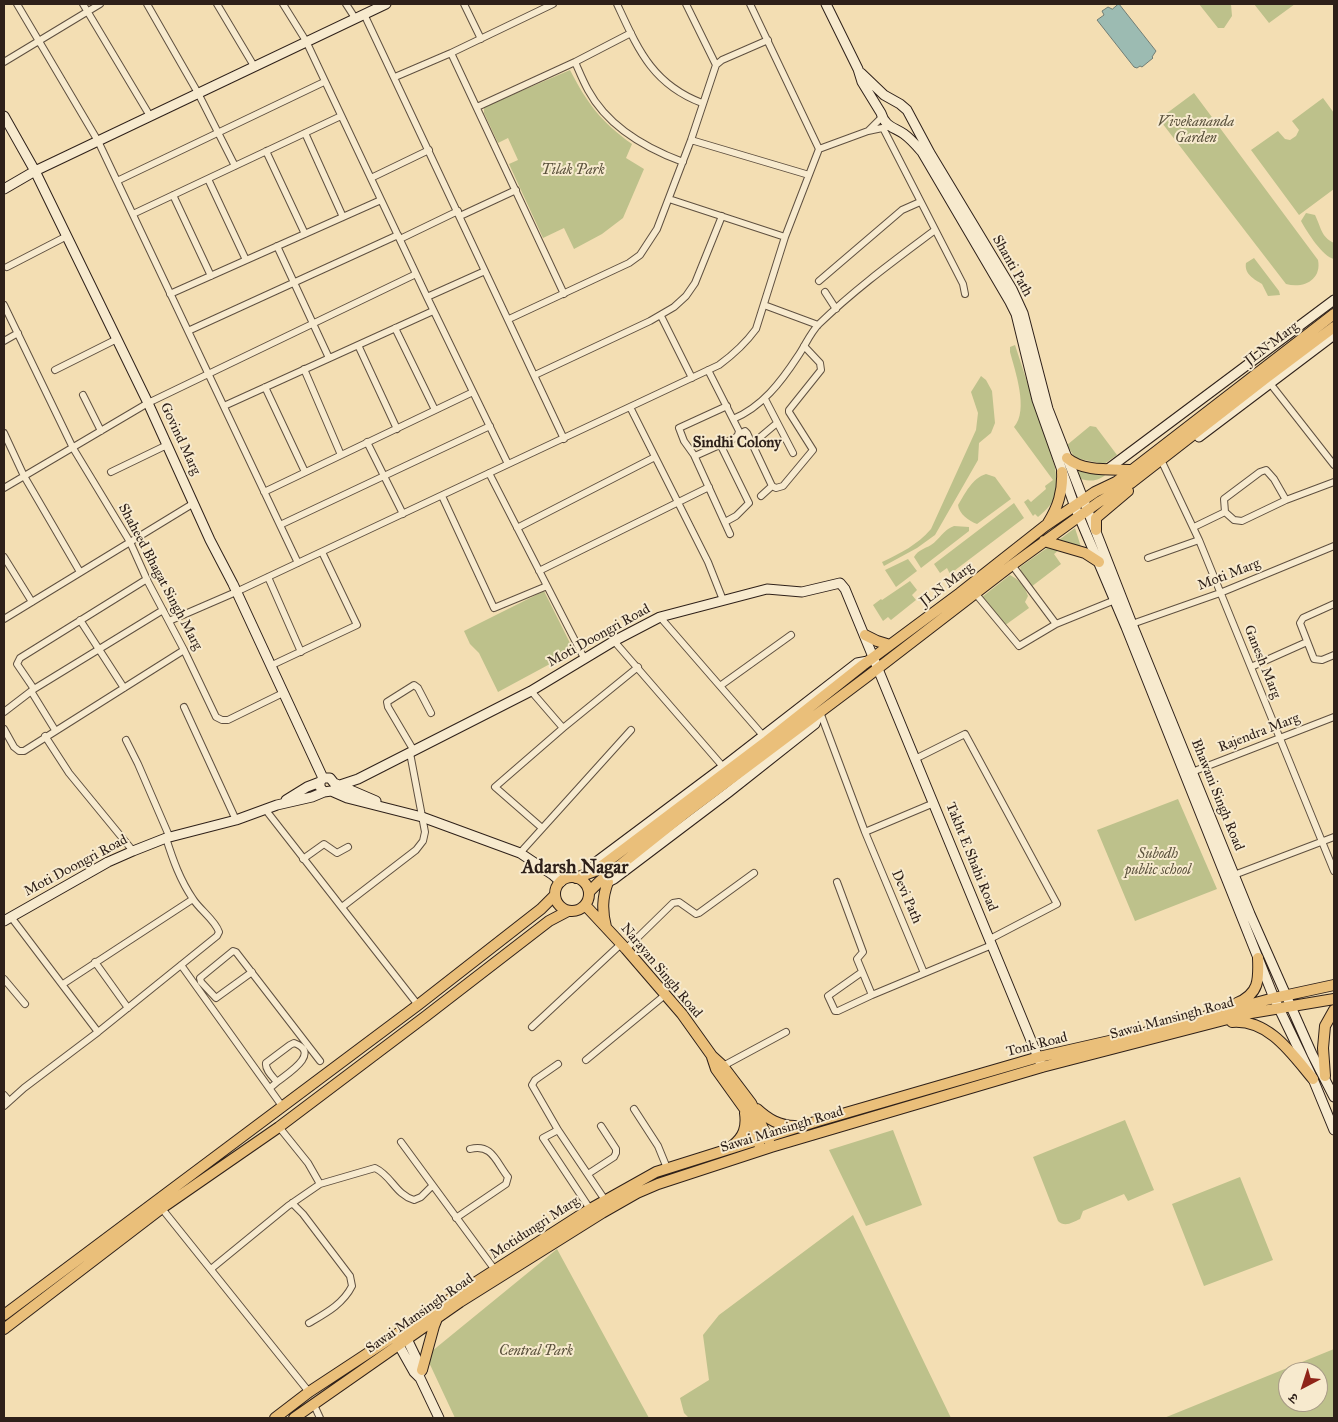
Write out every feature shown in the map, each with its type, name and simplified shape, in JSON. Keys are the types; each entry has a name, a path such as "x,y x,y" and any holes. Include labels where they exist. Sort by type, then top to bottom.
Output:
{"main road":[{"name":"JLN Marg","path":"576,878 591,872 1046,526 1084,499 1116,482 1330,317"},
{"name":"JLN Marg","path":"588,892 604,882 683,815 879,668 1012,565 1088,510 1162,462 1334,330"},
{"path":"1067,458 1073,464 1082,466 1132,470"},
{"path":"1096,530 1096,518 1100,513 1162,462"},
{"path":"1046,526 1057,508 1061,495 1062,472"},
{"path":"1044,541 1084,553 1099,562"},
{"path":"865,635 877,642 890,645"},
{"path":"4,1328 282,1106 418,1005 541,909 555,894 560,882 570,877 584,883 588,892 588,900 574,911 568,910 559,905 555,894"},
{"path":"604,882 603,914 606,928"},
{"name":"Narayan Singh Road","path":"584,905 624,946 712,1056"},
{"path":"4,1315 159,1204 279,1127 549,921 568,910"},
{"path":"1211,1019 1249,997 1258,980 1258,958"},
{"path":"1211,1019 1274,998 1289,1000 1334,985"},
{"name":"Sawai Mansingh Road","path":"294,1418 314,1405 401,1337 560,1238 637,1193 666,1181 1040,1062 1211,1019 1278,1008 1289,1000 1334,999"},
{"path":"1325,1076 1323,1048 1325,1026 1334,1010"},
{"path":"1211,1019 1240,1021 1269,1032 1285,1045 1313,1079"},
{"path":"378,1035 386,1045"},
{"path":"712,1056 723,1066 748,1105 766,1149"},
{"path":"712,1056 716,1070 748,1105 768,1119 782,1125 808,1124"},
{"name":"Tonk Road","path":"808,1124 1040,1062"},
{"path":"725,1150 744,1135 748,1105"},
{"name":"Motidungri Marg","path":"275,1418 309,1392 401,1337 495,1270 590,1209 644,1178 667,1168 808,1124"},
{"path":"421,1374 434,1326 439,1315"}],"street":[{"path":"17,4 98,141 298,563"},
{"path":"83,4 150,116"},
{"path":"4,62 100,4"},
{"path":"147,4 198,93 235,166"},
{"path":"217,4 254,66"},
{"path":"283,4 306,41 508,464"},
{"path":"346,4 355,18"},
{"path":"4,189 35,171 386,4"},
{"path":"464,4 481,39"},
{"path":"395,77 451,53 553,4"},
{"path":"617,4 645,60 657,75 675,90 702,103"},
{"path":"686,4 716,65"},
{"path":"169,621 236,592 564,439 718,365 737,352 756,329 786,237 819,149 750,4"},
{"path":"826,4 862,82 889,128 920,202 963,284 965,294"},
{"path":"364,14 536,375 564,439"},
{"path":"477,107 575,62 631,33"},
{"path":"509,319 629,263 640,255 657,229 691,140 716,65 722,60 768,40"},
{"path":"451,53 564,294"},
{"path":"575,62 588,90 611,119 642,145 682,162"},
{"path":"819,149 868,131 902,126 906,123 909,114 904,106 884,95 858,70"},
{"path":"117,181 324,82"},
{"path":"868,131 890,103 896,102"},
{"name":"Shanti Path","path":"909,114 930,154 1012,288 1023,313 1048,409 1084,499"},
{"name":"Govind Marg","path":"4,116 35,171 148,404 283,693 321,780 320,786 332,788"},
{"path":"133,214 341,116"},
{"name":"Bhawani Singh Road","path":"889,128 902,132 922,152 1016,314 1037,400 1079,517 1115,600 1278,1008 1313,1079 1334,1130"},
{"path":"305,133 343,217"},
{"path":"691,140 809,175"},
{"path":"372,178 429,150"},
{"path":"266,151 305,234"},
{"path":"208,179 246,260"},
{"path":"188,331 399,237 516,190"},
{"path":"173,195 211,276"},
{"path":"669,198 786,237"},
{"path":"170,294 381,200"},
{"path":"819,282 902,210 920,202"},
{"path":"536,375 661,316 674,308 695,283 722,216"},
{"path":"733,419 765,399 788,372 818,325 869,279 935,230"},
{"path":"8,267 67,236"},
{"path":"277,246 329,358"},
{"path":"427,297 485,271"},
{"path":"4,488 148,404 416,274"},
{"path":"825,292 836,309"},
{"path":"1108,469 1334,300"},
{"name":"Shaheed Bhagat Singh Marg","path":"4,305 73,448 130,542 216,717 228,720 283,693"},
{"path":"764,305 818,325"},
{"path":"224,406 434,311"},
{"path":"661,316 692,378"},
{"path":"1330,317 1334,330"},
{"path":"395,328 435,410"},
{"path":"4,340 18,334"},
{"path":"55,370 117,339"},
{"path":"358,345 397,429"},
{"path":"695,456 735,438 738,434 745,431 772,486 776,488 783,486 813,450 789,412 821,370 820,363 804,346"},
{"path":"304,370 342,455"},
{"path":"708,370 739,431 738,434"},
{"path":"1268,381 1334,465"},
{"path":"265,387 305,472"},
{"path":"264,492 473,392"},
{"path":"83,395 101,431"},
{"path":"765,399 793,453"},
{"path":"727,406 679,428 684,441 695,456 730,534"},
{"path":"630,407 708,562 722,600"},
{"path":"752,444 778,423"},
{"path":"280,525 490,426"},
{"path":"4,434 24,476 80,572"},
{"path":"367,442 403,514"},
{"path":"720,444 750,503 741,513 725,522"},
{"path":"111,472 167,445"},
{"path":"518,528 655,456"},
{"name":"Ganesh Marg","path":"1162,462 1194,527 1334,871"},
{"path":"1286,500 1274,479 1266,470 1260,472 1224,499 1226,512 1234,520 1242,521 1286,500 1334,482"},
{"path":"489,473 584,658"},
{"path":"761,496 772,486"},
{"path":"539,571 677,501 709,487"},
{"path":"442,496 494,608 547,586"},
{"name":"Bhawani Singh Road","path":"1084,499 1132,624 1250,914 1312,1054 1325,1076 1334,1097"},
{"path":"4,618 194,503"},
{"path":"1194,527 1226,512"},
{"path":"1148,558 1199,540"},
{"name":"Moti Marg","path":"1132,624 1220,593 1334,546"},
{"path":"270,666 357,625 322,552"},
{"path":"4,557 32,602"},
{"path":"1012,565 1056,624"},
{"path":"268,577 301,652"},
{"path":"55,730 17,664 18,660 147,579"},
{"name":"Moti Doongri Road","path":"7,919 101,866 134,851 168,838 236,820 277,805 312,797 332,788 358,780 531,691 584,658 660,617 767,589 802,592 840,582 845,589 865,635 871,659"},
{"path":"975,593 1019,646 1056,624 1115,600"},
{"path":"1334,604 1300,620 1314,658 1322,660 1334,655"},
{"path":"4,712 32,690 163,610"},
{"path":"660,617 765,739"},
{"path":"80,620 124,688"},
{"path":"720,686 791,635"},
{"path":"614,641 725,769"},
{"path":"1251,667 1307,642"},
{"path":"4,729 14,748 24,751 184,650"},
{"name":"Takht E Shahi Road","path":"871,659 879,668 1040,1062"},
{"path":"542,828 495,787 638,667"},
{"path":"342,907 416,850 423,840 425,832 412,752 387,702 414,685 418,688 431,713"},
{"path":"531,691 563,728"},
{"path":"184,708 236,820"},
{"name":"Devi Path","path":"820,712 865,832 924,973"},
{"name":"Rajendra Marg","path":"1192,772 1334,717"},
{"path":"520,853 631,730"},
{"path":"862,972 830,994 828,999 834,1010 837,1012 991,942 1056,904 965,734 916,759"},
{"path":"45,736 69,773 134,851"},
{"path":"4,1095 6,1104 128,1008 217,936 219,932 218,928 193,899 176,868 168,838 138,764 126,740"},
{"path":"321,780 330,778 332,788 374,800 389,808 422,817 520,853 553,875 560,882"},
{"name":"Moti Doongri Road","path":"277,805 321,780"},
{"path":"865,832 934,803"},
{"path":"265,809 302,859 418,1005"},
{"path":"1234,875 1334,837"},
{"path":"302,859 324,844 337,853 348,846"},
{"path":"532,1027 673,903 679,902 696,914 699,913 754,873"},
{"path":"837,882 863,951 857,958 872,995"},
{"path":"63,984 193,899"},
{"path":"7,919 63,984 98,1032"},
{"path":"252,972 216,998 201,982 200,978 233,951 236,952 252,972 320,1061"},
{"path":"95,962 128,1008"},
{"path":"181,964 282,1106"},
{"path":"4,979 25,1004"},
{"path":"586,1060 665,995"},
{"path":"723,1066 786,1032"},
{"path":"270,1088 304,1059 304,1052 298,1044 290,1045 266,1063 268,1071 277,1082"},
{"path":"558,1064 535,1080 532,1085 558,1130 605,1200"},
{"path":"634,1109 658,1146 667,1168"},
{"path":"588,1174 614,1157 616,1153 616,1149 602,1126"},
{"path":"279,1127 308,1163 320,1184"},
{"path":"558,1130 543,1138 590,1209"},
{"path":"401,1142 495,1270"},
{"path":"456,1218 506,1184 508,1177 488,1149 478,1146 470,1148"},
{"path":"211,1269 292,1203 320,1184 375,1168 386,1176 404,1197 414,1200 421,1197 432,1186"},
{"path":"292,1203 303,1214 350,1276 352,1286 347,1296 341,1302 309,1324"},
{"path":"159,1204 309,1392"},
{"path":"401,1337 421,1374 439,1418"},
{"path":"314,1405 320,1418"}],"green space":[{"path":"1199,4 1231,4 1232,16 1224,28 1218,28"},
{"path":"1254,4 1295,4 1269,23"},
{"name":"Tilak Park","path":"570,70 582,92 603,120 632,144 626,158 644,169 623,218 602,234 574,249 564,228 543,238 509,164 518,160 508,138 498,143 484,113 484,107"},
{"name":"Vivekananda Garden","path":"1194,93 1318,260 1317,273 1314,278 1305,284 1286,284 1159,119"},
{"path":"1323,98 1334,113 1334,189 1299,215 1251,150 1278,131 1285,139 1290,140 1296,136 1299,130 1292,121"},
{"path":"1306,213 1315,215 1326,238 1334,243 1334,259 1320,249 1304,226 1301,221"},
{"path":"1254,258 1280,295 1268,296 1262,284 1248,273 1246,263"},
{"path":"1015,345 1055,467 1055,495 1050,506 1038,517 1035,514 1033,516 1024,502 1028,499 1031,502 1053,480 1014,427 1018,420 1021,401 1010,352 1010,347"},
{"path":"981,376 986,380 992,391 995,423 991,433 979,443 978,460 935,535 917,548 884,566 882,562 914,544 931,529 976,430 978,413 971,392"},
{"path":"1090,426 1096,427 1117,455 1104,464 1075,458 1067,445"},
{"path":"1075,467 1108,473 1092,481 1085,480 1081,479"},
{"path":"986,474 995,477 1011,499 977,524 965,517 958,505 973,483"},
{"path":"1014,503 1024,518 950,574 947,568 940,573 934,564"},
{"path":"954,526 969,527 969,531 921,568 914,557"},
{"path":"1075,528 1081,547 1056,542"},
{"path":"1047,548 1060,549 1054,554 1061,564 1031,587 1022,575 1020,567"},
{"path":"908,559 917,571 896,587 885,570"},
{"path":"1010,575 1025,589 1028,596 1025,602 1029,608 1004,626 982,597"},
{"path":"910,581 917,590 912,595 916,600 891,620 888,617 883,621 873,605"},
{"path":"544,591 574,651 498,692 479,653 470,644 464,631"},
{"name":"Subodh public school","path":"1178,799 1217,889 1135,921 1097,830"},
{"path":"1125,1120 1154,1190 1128,1201 1124,1194 1083,1211 1080,1219 1075,1222 1069,1224 1061,1223 1058,1221 1033,1157"},
{"path":"893,1130 922,1205 866,1226 829,1150"},
{"path":"1240,1177 1273,1260 1204,1286 1172,1204"},
{"path":"853,1215 951,1418 689,1418 684,1413 680,1398 709,1380 703,1335 719,1315"},
{"name":"Central Park","path":"557,1249 649,1418 455,1418 426,1356"},
{"path":"1334,1349 1334,1418 1164,1418 1278,1372 1278,1412 1328,1412 1328,1362 1302,1362"}],"water":[{"path":"1119,4 1156,51 1153,58 1142,67 1134,67 1097,20 1104,15 1102,11 1108,7 1112,9"}],"district":[{"name":"Sindhi Colony","path":"737,443"},
{"name":"Adarsh Nagar","path":"575,868"}]}
